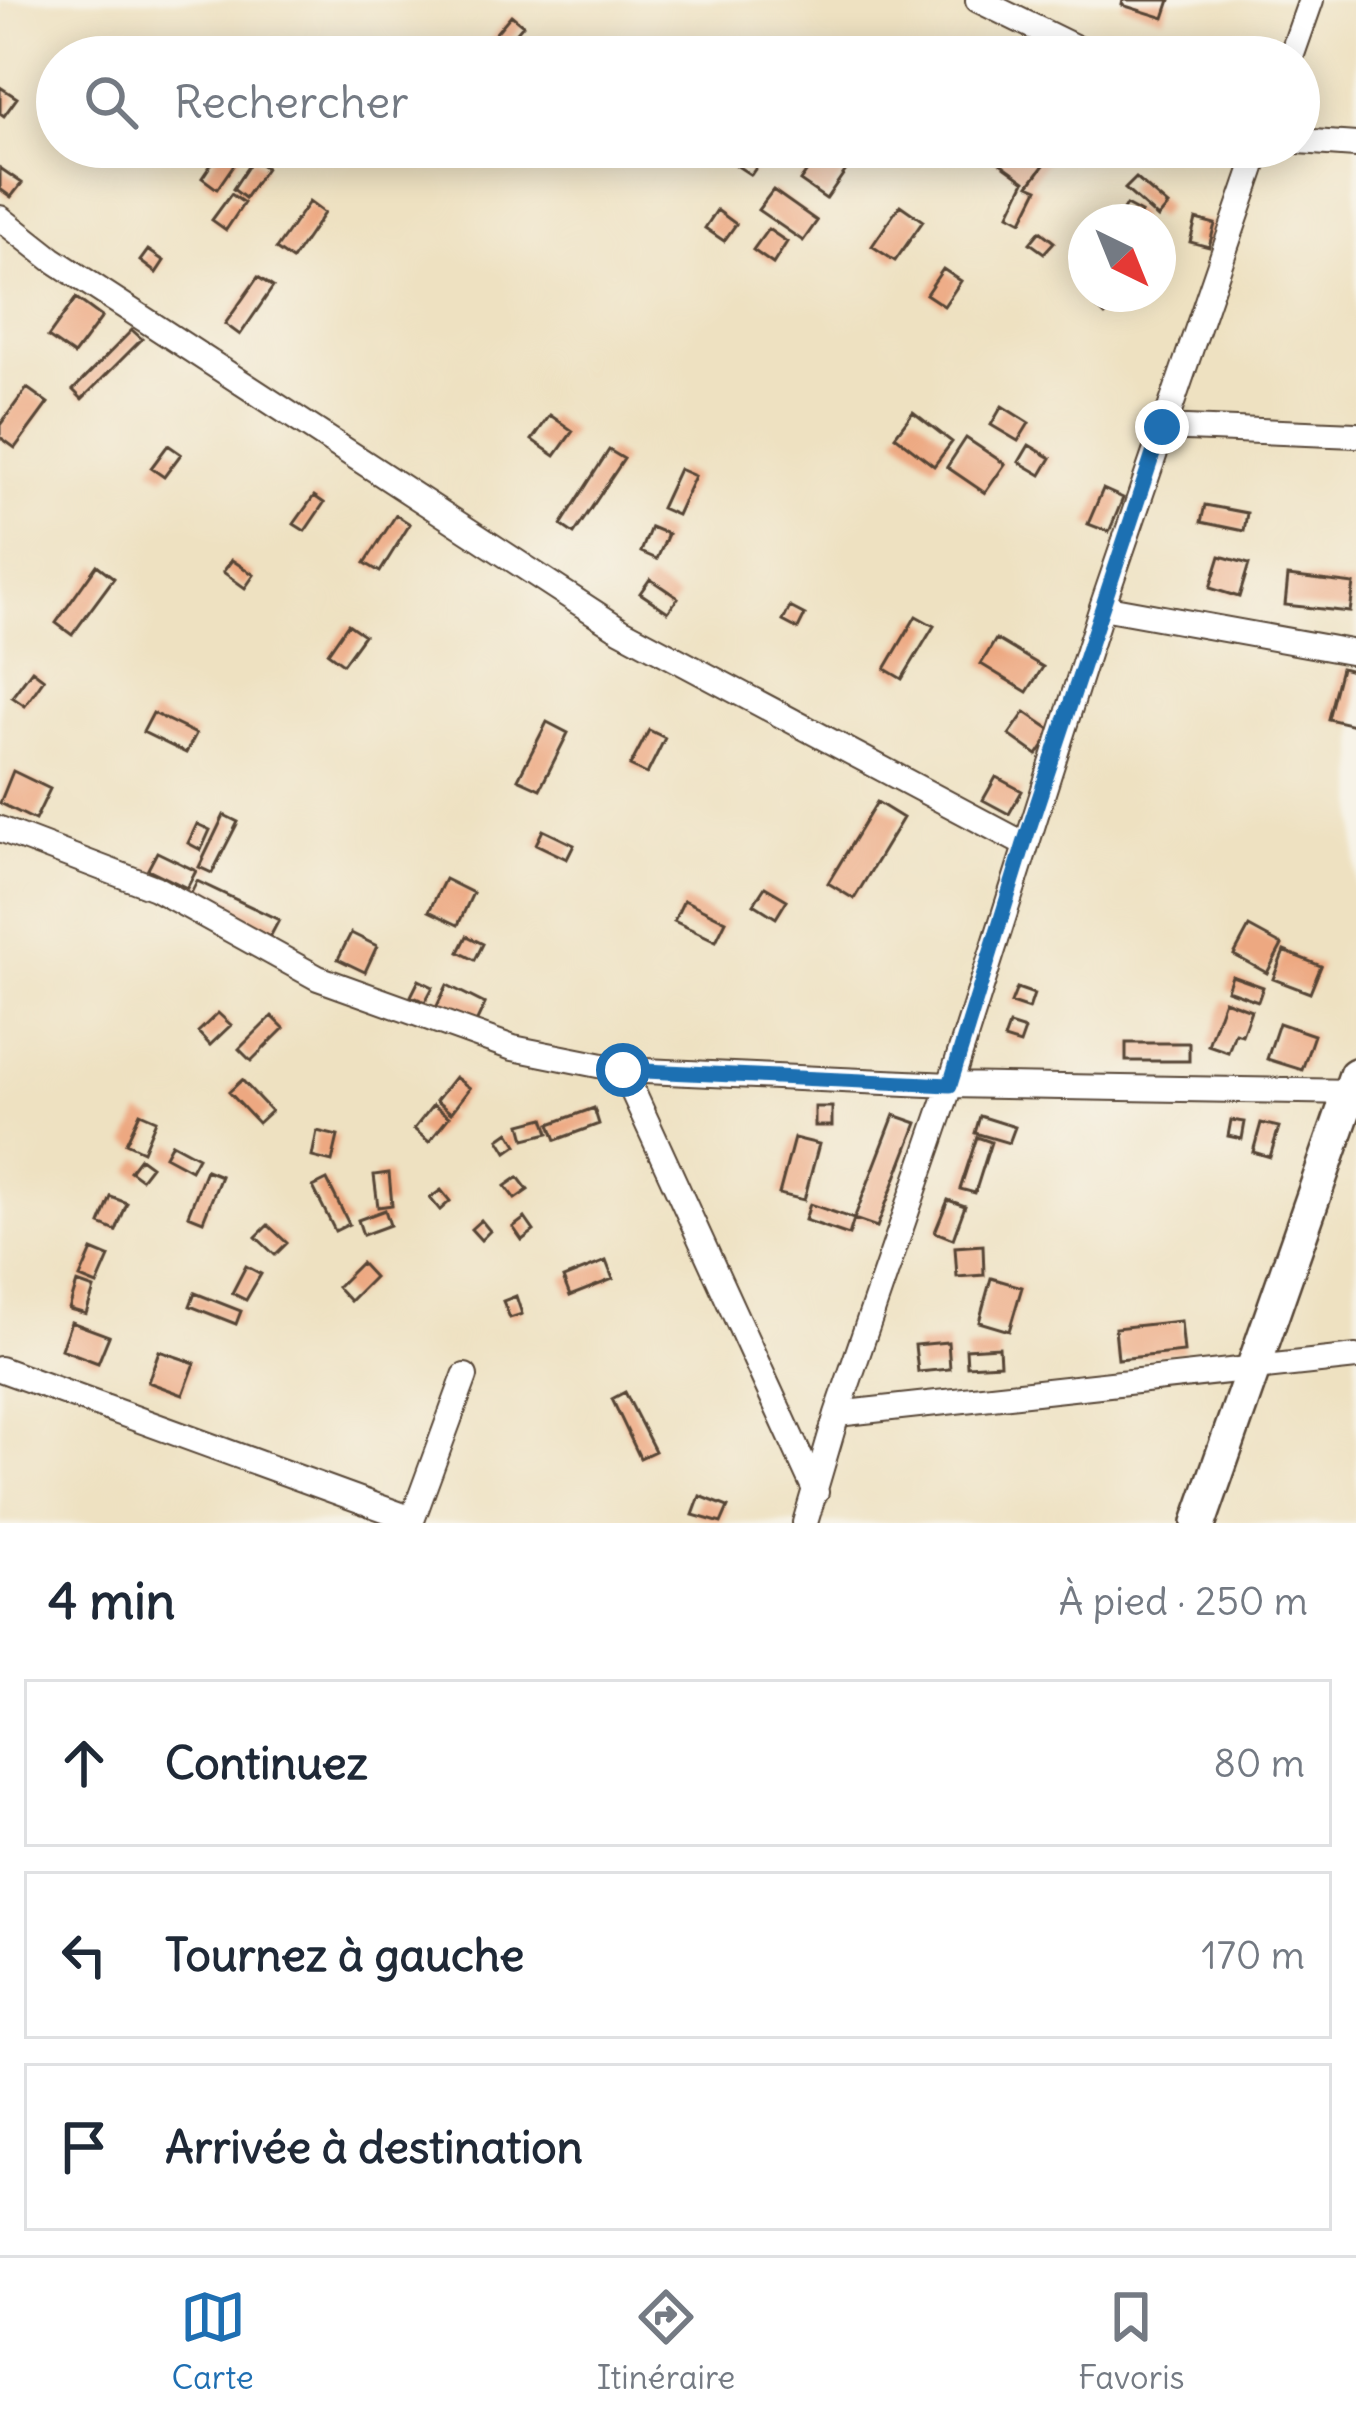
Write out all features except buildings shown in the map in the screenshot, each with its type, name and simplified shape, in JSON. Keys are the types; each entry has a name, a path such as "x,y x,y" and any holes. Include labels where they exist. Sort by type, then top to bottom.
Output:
{"street":[{"path":"978,0 1052,36"},
{"path":"1298,36 1311,0"},
{"path":"1320,142 1356,145"},
{"path":"805,1523 1102,607 1253,168"},
{"path":"0,218 52,259 621,629 1024,844"},
{"path":"1162,427 1356,435"},
{"path":"1102,607 1356,653"},
{"path":"0,829 155,888 318,978 513,1048 623,1070 950,1085 1354,1086 1199,1523"},
{"path":"623,1070 816,1492"},
{"path":"837,1414 1356,1357"},
{"path":"0,1369 412,1521 465,1376"}],"route":[{"path":"623,1070 950,1085 1162,427"}]}
